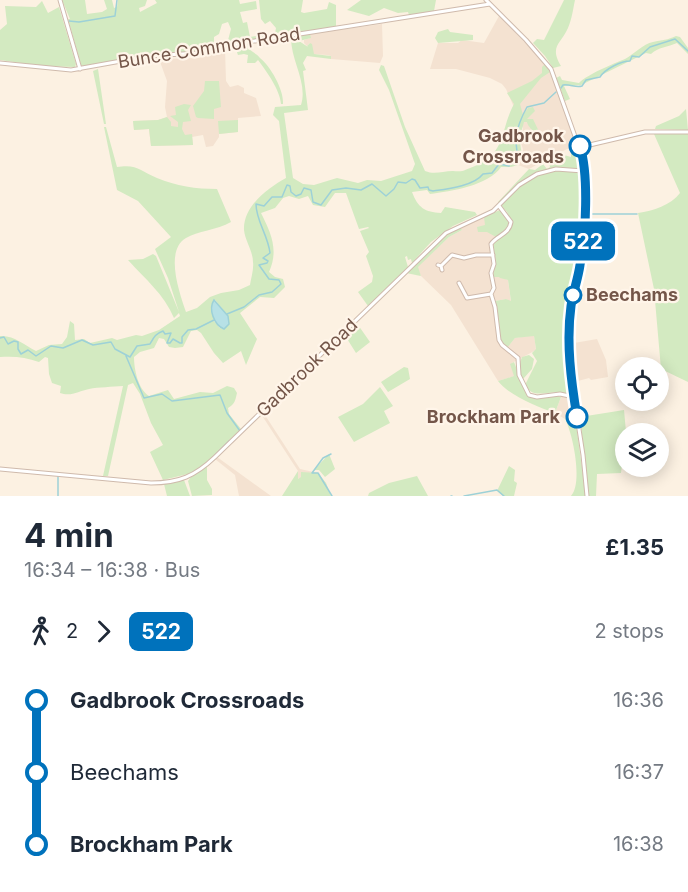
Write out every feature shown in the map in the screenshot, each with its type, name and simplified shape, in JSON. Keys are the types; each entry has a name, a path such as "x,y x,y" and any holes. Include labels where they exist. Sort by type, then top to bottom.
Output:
{"street":[{"path":"60,0 80,69"},
{"path":"486,0 526,39 551,69 580,147 584,220 582,252 570,318 574,397 587,496"},
{"name":"Bunce Common Road","path":"0,63 57,70 80,69 149,56 200,54 242,43 490,4"},
{"path":"580,147 645,132 688,132"},
{"name":"Gadbrook Road","path":"0,469 151,483 195,474 227,446 446,233 499,206 519,185 537,174 556,169 583,171"},
{"path":"499,206 509,218 510,226 506,232 492,242 494,264 491,273 494,288 491,294 499,340 518,358 519,375 526,392 533,397 554,394 574,397"},
{"path":"441,267 452,255 464,258 474,255 493,255"},
{"path":"459,284 467,298 491,294"}],"shaded area":[{"path":"499,16 540,58 550,72 577,144 576,148 567,149 529,169 518,165 522,157 523,149 520,140 523,128 502,84 490,78 456,69 430,69 438,43 458,43 462,40 484,43"},
{"path":"382,24 383,56 380,63 331,59 331,56 313,54 310,43 307,46 304,43 304,40 310,38 310,34"},
{"path":"225,49 226,81 230,87 238,85 244,88 244,93 256,98 261,116 238,118 238,132 219,134 213,146 206,147 203,135 192,137 193,145 151,146 149,129 134,130 133,121 158,120 167,117 165,107 167,81 159,59 199,58"},
{"path":"503,208 511,219 512,227 493,246 495,260 493,277 508,280 511,302 506,299 495,301 510,344 515,338 534,335 536,350 512,363 515,376 498,381 451,305 421,276 417,267 449,237 462,230 460,226"},
{"path":"597,339 606,360 608,377 574,382 572,346 574,343"},
{"path":"561,397 568,397 572,401 575,417 565,419 555,413"},
{"path":"263,412 300,469 318,473 326,483 331,496 302,477 298,479 298,471 261,414"},
{"path":"217,457 271,496 239,496 235,475 215,459"}],"green space":[{"path":"62,0 85,0 87,14 107,9 104,0 112,0 114,8 117,7 118,0 147,0 145,6 139,8 140,12 157,3 155,0 239,0 240,4 256,1 257,9 240,12 243,23 247,22 250,37 275,33 276,28 270,21 265,24 261,19 259,0 303,0 301,12 304,13 327,9 329,2 336,5 336,27 227,44 231,29 228,22 222,24 219,34 214,37 214,48 205,51 139,56 83,66 68,19 70,19"},
{"path":"361,0 436,0 434,11 409,15 408,12 398,13 384,8 369,16 347,10"},
{"path":"564,0 575,0 569,25 556,49 561,66 553,68 533,43 537,39 544,40"},
{"path":"42,1 48,13 59,7 75,67 42,66 0,60 0,30 7,24 5,6 36,7"},
{"path":"448,29 450,32 473,35 473,40 438,43 435,38 438,32"},
{"path":"310,34 311,38 299,41 308,47 310,43 312,44 314,54 331,56 331,59 307,56 303,63 306,70 303,71 308,110 284,113 293,178 303,184 314,185 337,178 358,183 367,180 381,181 412,171 415,164 389,90 379,70 381,65 384,66 405,127 425,171 435,173 462,171 485,161 492,155 501,140 514,104 507,93 532,81 542,73 542,67 545,64 550,72 541,78 520,104 523,115 528,108 533,107 535,111 527,119 533,119 542,138 534,140 527,122 524,122 520,136 521,154 518,165 501,167 487,179 458,189 430,194 427,190 412,192 417,202 431,212 441,213 445,207 475,212 477,215 453,226 431,242 412,263 411,259 408,260 407,256 405,257 408,267 368,306 358,292 372,282 373,276 366,256 369,252 360,231 369,228 359,229 346,193 335,193 325,207 313,205 308,196 299,199 289,196 283,198 275,208 261,213 271,235 274,249 269,272 283,279 285,287 274,298 260,297 240,313 257,339 246,365 241,351 223,363 197,330 191,331 183,347 169,347 164,339 159,338 154,348 140,352 134,357 139,384 149,396 168,390 174,399 200,392 213,393 227,386 234,388 237,393 234,402 228,408 229,414 241,429 196,472 163,480 150,452 163,445 133,383 128,385 108,476 103,476 123,386 93,388 71,394 60,393 61,386 52,383 48,358 45,357 39,362 20,357 0,357 0,336 14,339 36,351 49,345 62,344 67,337 70,321 74,324 75,340 84,339 90,343 112,338 117,340 136,335 142,336 159,330 180,316 179,313 174,318 160,294 128,260 143,259 153,254 156,256 179,312 168,278 155,249 171,237 138,201 117,190 104,127 106,127 117,167 134,167 179,185 217,189 231,222 186,238 179,244 176,253 176,273 186,312 197,308 210,297 250,285 253,262 244,230 245,221 258,199 286,178 279,121 273,115 275,107 301,105 303,97 291,38","holes":["215,300 228,316 229,324 224,329 220,328 213,320"]},
{"path":"676,36 680,37 688,48 688,54 677,43 660,48 651,54 646,53 581,85 564,86 570,99 565,101 556,78 560,76 562,80 579,83 594,73 625,59 646,45"},
{"path":"248,45 249,49 264,62 272,73 279,86 283,104 258,60 255,63 247,63 248,55 238,55 235,47"},
{"path":"98,69 106,124 104,124 93,71"},
{"path":"205,81 219,81 221,107 214,109 214,119 196,117 193,106 204,91"},
{"path":"184,104 191,105 188,110 191,121 183,122 182,129 185,135 192,134 193,145 151,146 149,129 134,130 133,121 158,120 167,117 171,126 178,127 178,122 170,116 176,115 175,107"},
{"path":"686,109 688,130 655,129 656,126 679,116"},
{"path":"238,120 238,132 219,134 218,121"},
{"path":"654,134 688,134 688,382 669,373 669,357 660,357 654,289 638,213 661,207 680,193"},
{"path":"578,149 581,166 579,173 582,175 582,231 568,315 571,391 567,395 554,392 538,394 533,393 525,385 537,361 532,353 536,349 534,336 515,338 507,348 499,338 495,301 506,299 511,301 508,280 493,277 495,260 493,246 507,233 512,222 498,202 529,169 535,170 543,164 547,169 550,167 549,162 564,155 571,157 571,153"},
{"path":"500,210 508,219 509,225 505,231 496,237 487,232 478,232 477,227 485,225 484,217"},
{"path":"460,226 462,230 449,237 418,267 421,276 406,273 446,234"},
{"path":"356,322 370,342 356,353 344,334"},
{"path":"529,355 534,359 532,369 523,379 520,371 521,360 522,357"},
{"path":"514,362 527,395 537,398 561,397 555,413 516,396 498,381 514,376 510,364"},
{"path":"404,367 408,368 410,379 388,392 381,382"},
{"path":"380,387 393,406 384,411 390,423 354,442 338,417 363,404"},
{"path":"624,411 625,423 615,423 615,473 597,474 596,496 589,496 580,417"},
{"path":"575,417 586,496 571,496 575,490 576,458 565,419"},
{"path":"329,454 335,469 325,477 319,470 314,470"},
{"path":"509,466 515,470 514,481 517,483 514,496 503,496 497,491"},
{"path":"207,467 207,480 212,489 212,495 192,496 188,481"},
{"path":"298,471 298,479 301,477 301,472 318,473 326,483 331,496 282,496"},
{"path":"417,476 428,496 368,496 369,493 389,483"},
{"path":"184,480 190,496 167,496 164,484"}],"water":[{"path":"214,300 228,316 229,324 224,329 217,324 213,316"}],"waterway":[{"path":"69,21 79,22 115,16 117,0"},
{"path":"561,88 563,85 582,86 586,80 600,77 614,66 630,61 632,56 639,57 650,47 675,39 688,51"},
{"path":"227,314 244,307 259,295 272,292 281,284 279,280 269,279 259,265 267,263 268,261 263,258 270,253 256,204 264,206 272,197 282,197 287,185 296,196 301,194 304,188 311,190 313,202 321,205 332,190 346,188 361,190 372,184 386,196 398,182 406,183 412,179 420,188 428,187 433,191 467,184 483,174 492,173 499,164 509,166 510,161 516,162 516,136 527,107 544,103 556,92"},
{"path":"591,214 637,214"},
{"path":"0,338 4,337 8,344 18,342 21,354 28,350 36,356 51,346 63,348 82,340 93,345 111,342 115,349 130,357 137,346 150,344 160,332 171,333 167,343 173,339 182,343 182,337 188,330 196,329 214,320"},
{"path":"126,356 144,398 162,394 172,401 220,395 227,413 240,431"},
{"path":"211,459 229,441"},
{"path":"331,454 323,458 312,473 318,473 332,496"},
{"path":"58,476 58,496"},
{"path":"464,496 497,490 504,496"}],"bus line":[{"name":"522","path":"577,417 572,384 570,323 571,306 582,252 584,220 580,146"}],"place":[{"name":"Gadbrook Crossroads","path":"580,146"},
{"name":"Beechams","path":"573,295"},
{"name":"Brockham Park","path":"577,417"}]}
